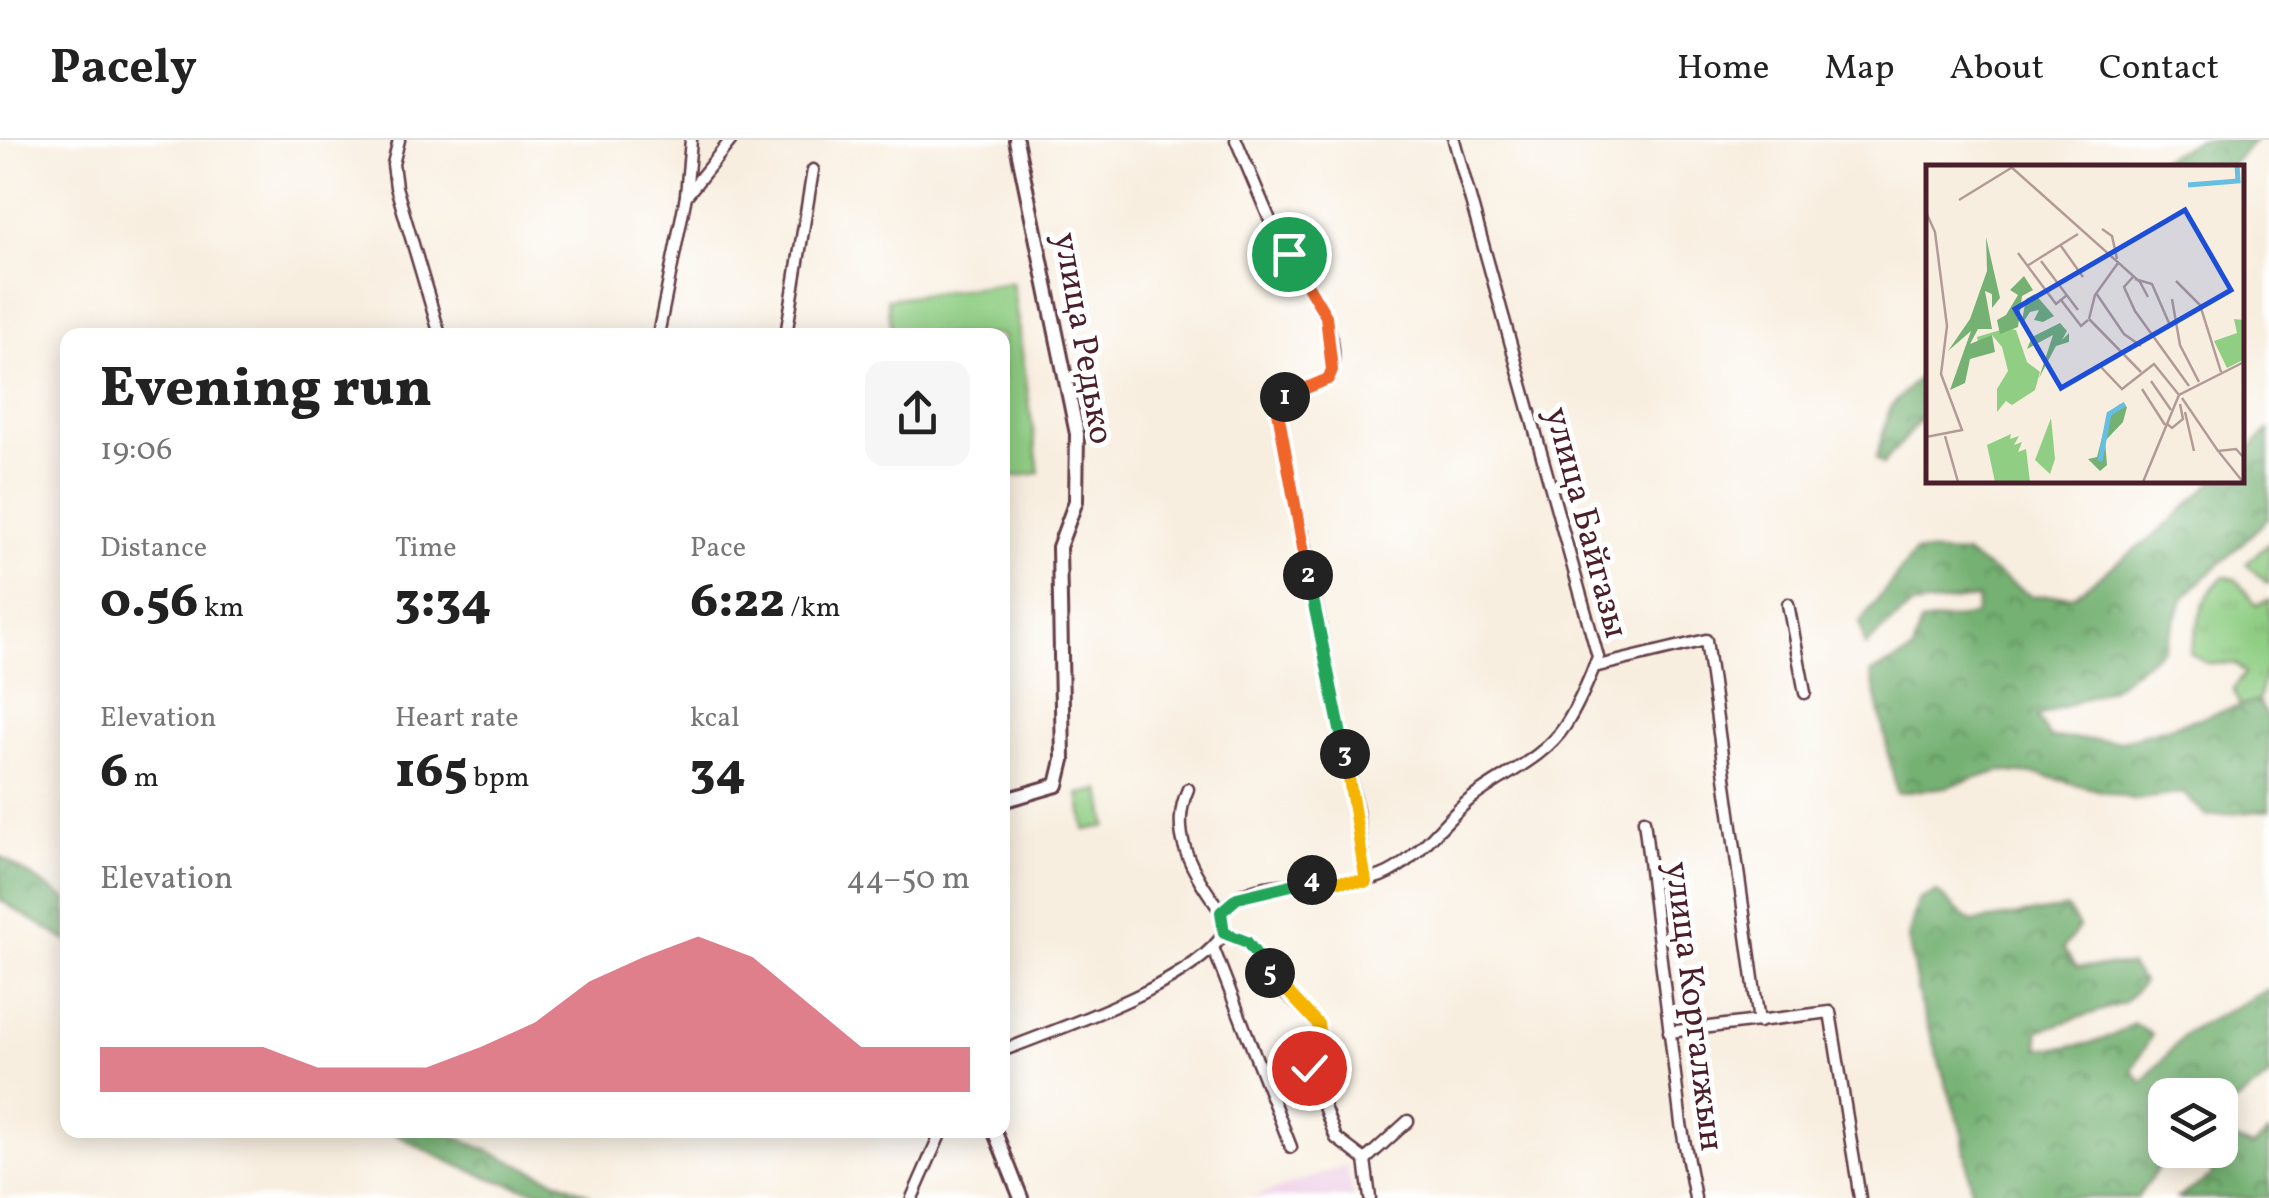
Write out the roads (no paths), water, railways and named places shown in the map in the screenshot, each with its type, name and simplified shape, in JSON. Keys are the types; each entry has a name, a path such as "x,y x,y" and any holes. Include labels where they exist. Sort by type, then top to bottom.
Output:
{"street":[{"path":"398,140 393,164 396,187 438,328"},
{"path":"659,328 686,196 691,140"},
{"path":"686,196 731,140"},
{"name":"улица Редько","path":"1010,798 1056,784 1063,760 1059,546 1076,501 1078,434 1016,140"},
{"path":"1236,140 1274,232 1295,242 1289,254 1326,316 1332,370 1328,379 1282,398 1278,412 1358,811 1366,882"},
{"name":"улица Байгазы","path":"1454,140 1598,657 1594,667"},
{"path":"787,328 812,170"},
{"path":"1788,604 1805,693"},
{"name":"улица Байгазы","path":"1594,667 1706,640 1759,1022"},
{"path":"1221,912 1237,898 1276,886 1309,880 1366,882 1387,874 1471,798 1550,743 1564,727 1594,667"},
{"path":"1010,1047 1122,1003 1214,950 1224,933 1221,912 1192,872 1182,842 1179,809 1188,789"},
{"name":"улица Коргалжын","path":"1644,820 1670,1032 1696,1198"},
{"path":"1224,933 1247,942 1284,992 1318,1024 1320,1038 1309,1068 1336,1138 1365,1160 1370,1198"},
{"path":"1214,950 1291,1146"},
{"path":"1670,1032 1830,1012 1860,1198"},
{"path":"1365,1160 1408,1121"},
{"path":"912,1198 938,1138"},
{"path":"997,1138 1021,1198"}]}
